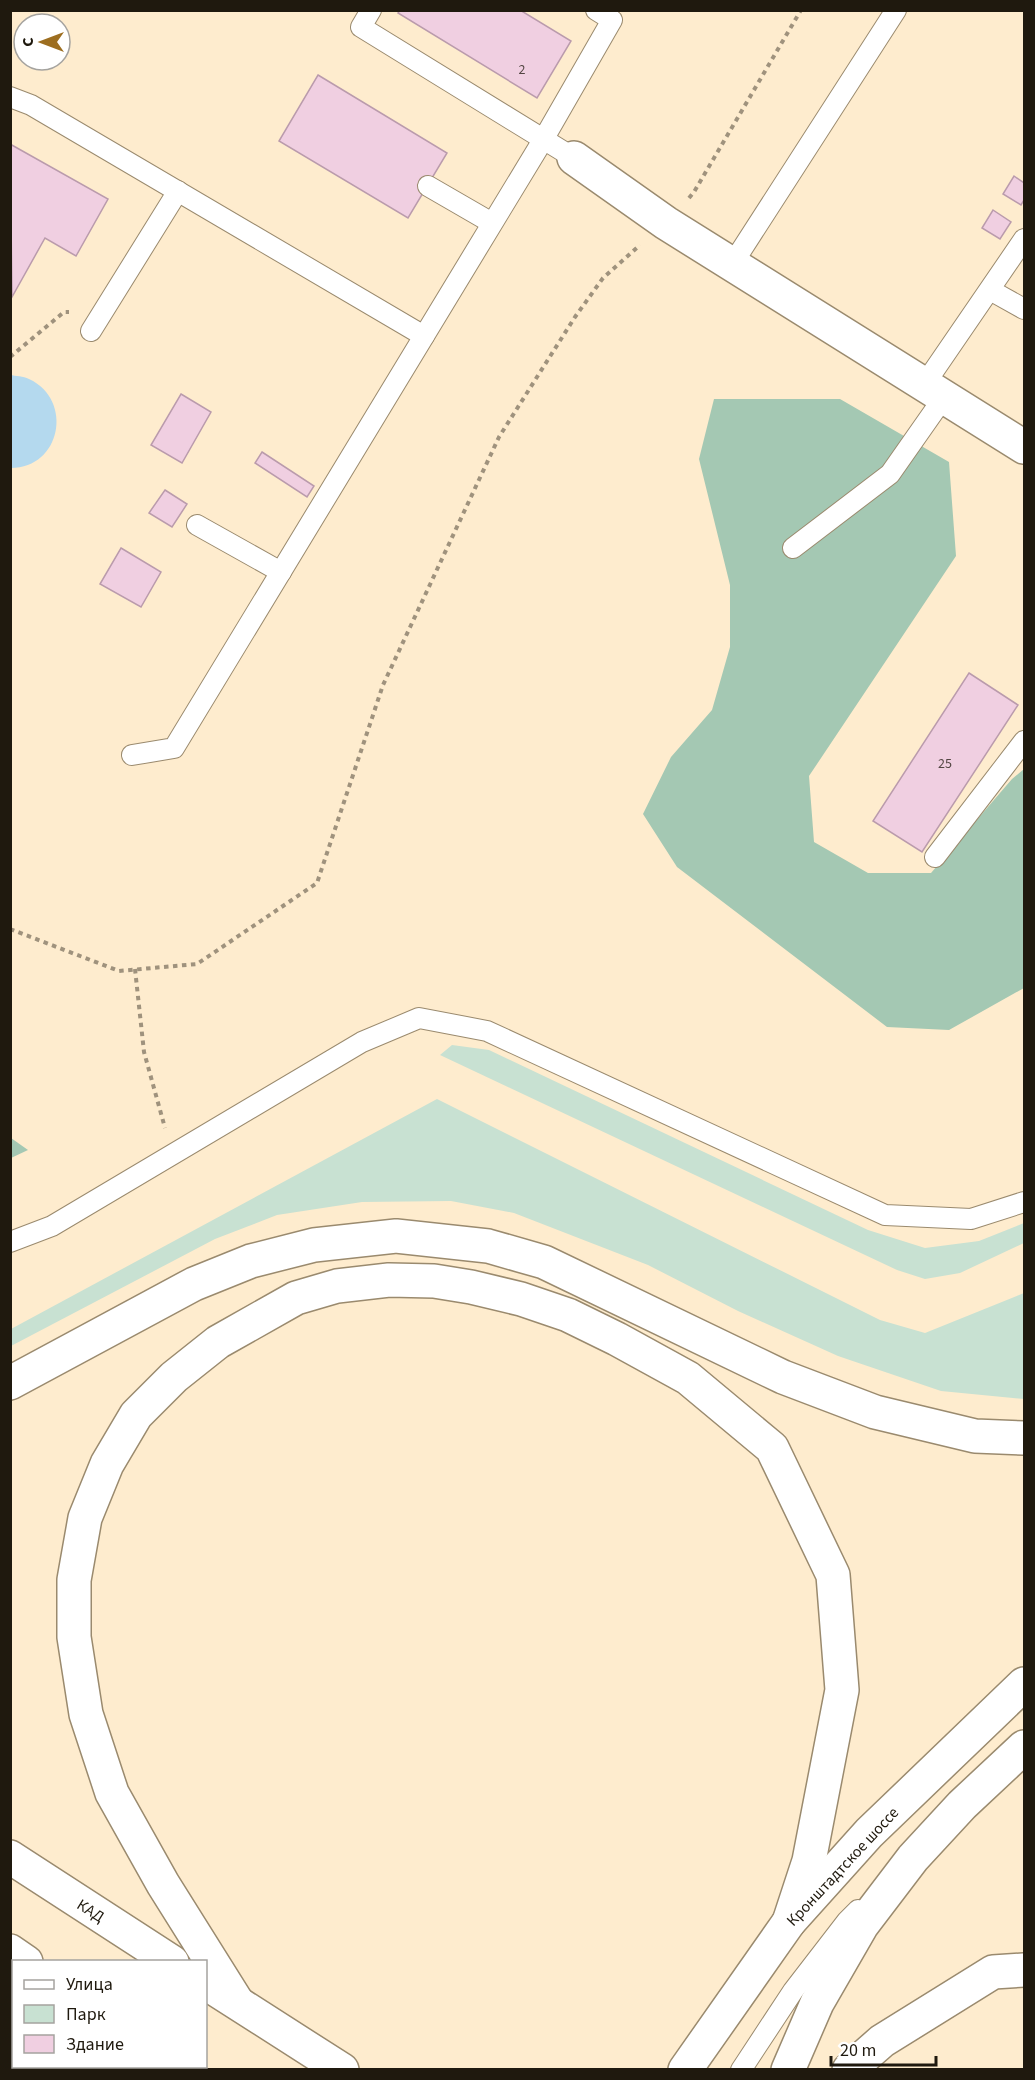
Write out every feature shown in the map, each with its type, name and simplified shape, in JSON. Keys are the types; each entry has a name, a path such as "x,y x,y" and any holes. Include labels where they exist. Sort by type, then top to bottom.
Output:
{"main road":[{"path":"574,158 666,223 1024,447"},
{"path":"10,1383 194,1284 251,1261 314,1245 396,1236 488,1246 544,1262 783,1377 874,1412 975,1436 1024,1438"},
{"path":"237,2002 163,1884 111,1793 86,1714 74,1637 74,1580 85,1518 107,1464 136,1415 174,1377 218,1342 296,1298 337,1286 389,1280 434,1281 511,1297 568,1315 688,1378 772,1448 832,1575 842,1690 809,1861 789,1922"},
{"name":"Кронштадтское шоссе","path":"685,2070 789,1922 869,1833 1024,1684"},
{"path":"788,2070 817,2003 862,1925 913,1858 962,1805 1024,1747"},
{"name":"КАД","path":"10,1857 169,1960"},
{"path":"10,1951 23,1960"},
{"path":"849,2070 882,2041 993,1972 1024,1970"},
{"path":"207,1984 342,2070"}],"lane":[{"path":"370,10 361,27 574,158"},
{"path":"132,755 174,748 543,140 612,20 596,10"},
{"path":"733,263 896,10"},
{"path":"10,98 31,105 424,336"},
{"path":"428,186 492,223"},
{"path":"91,331 178,191"},
{"path":"793,548 890,474 990,290 1024,239"},
{"path":"990,290 1024,309"},
{"path":"197,525 281,572"},
{"path":"935,856 1024,741"},
{"path":"10,1242 52,1226 362,1042 419,1018 487,1031 885,1215 971,1219 1024,1202"},
{"path":"741,2070 793,1991 847,1921 913,1858"}],"path":[{"path":"10,929 119,971 197,964 317,883 383,685 499,437 575,317 603,278 666,223 694,192 801,10"},
{"path":"10,357 64,312 103,311"},
{"path":"135,969 144,1052 172,1155"}],"green space":[{"path":"714,399 840,399 949,462 956,556 809,776 814,842 868,873 931,873 1012,779 1024,769 1024,988 949,1030 887,1027 677,867 643,814 671,757 712,710 730,647 730,585 699,459"},
{"path":"452,1045 489,1050 868,1230 925,1248 979,1241 1024,1223 1024,1243 960,1273 925,1279 897,1270 440,1055"},
{"path":"437,1099 880,1320 925,1333 1024,1293 1024,1399 941,1391 838,1356 738,1311 648,1265 514,1213 451,1201 362,1202 277,1215 215,1239 11,1346 11,1329"},
{"path":"11,1138 28,1150 11,1158"}],"water":[{"path":"10,375 27,378 43,389 52,402 56,416 56,431 51,445 41,457 28,465 11,468"}],"building":[{"path":"400,10 520,10 571,41 537,98 398,13"},
{"path":"318,75 447,153 408,218 279,141"},
{"path":"10,144 108,199 76,256 45,238 12,297"},
{"path":"1014,176 1024,183 1024,200 1021,205 1003,194"},
{"path":"993,210 1011,222 1000,239 982,228"},
{"path":"181,394 211,412 182,463 151,445"},
{"path":"262,452 314,486 307,497 255,463"},
{"path":"165,490 187,504 172,527 149,513"},
{"path":"121,548 161,572 141,607 100,584"},
{"path":"969,673 1018,705 922,852 873,821"}]}
